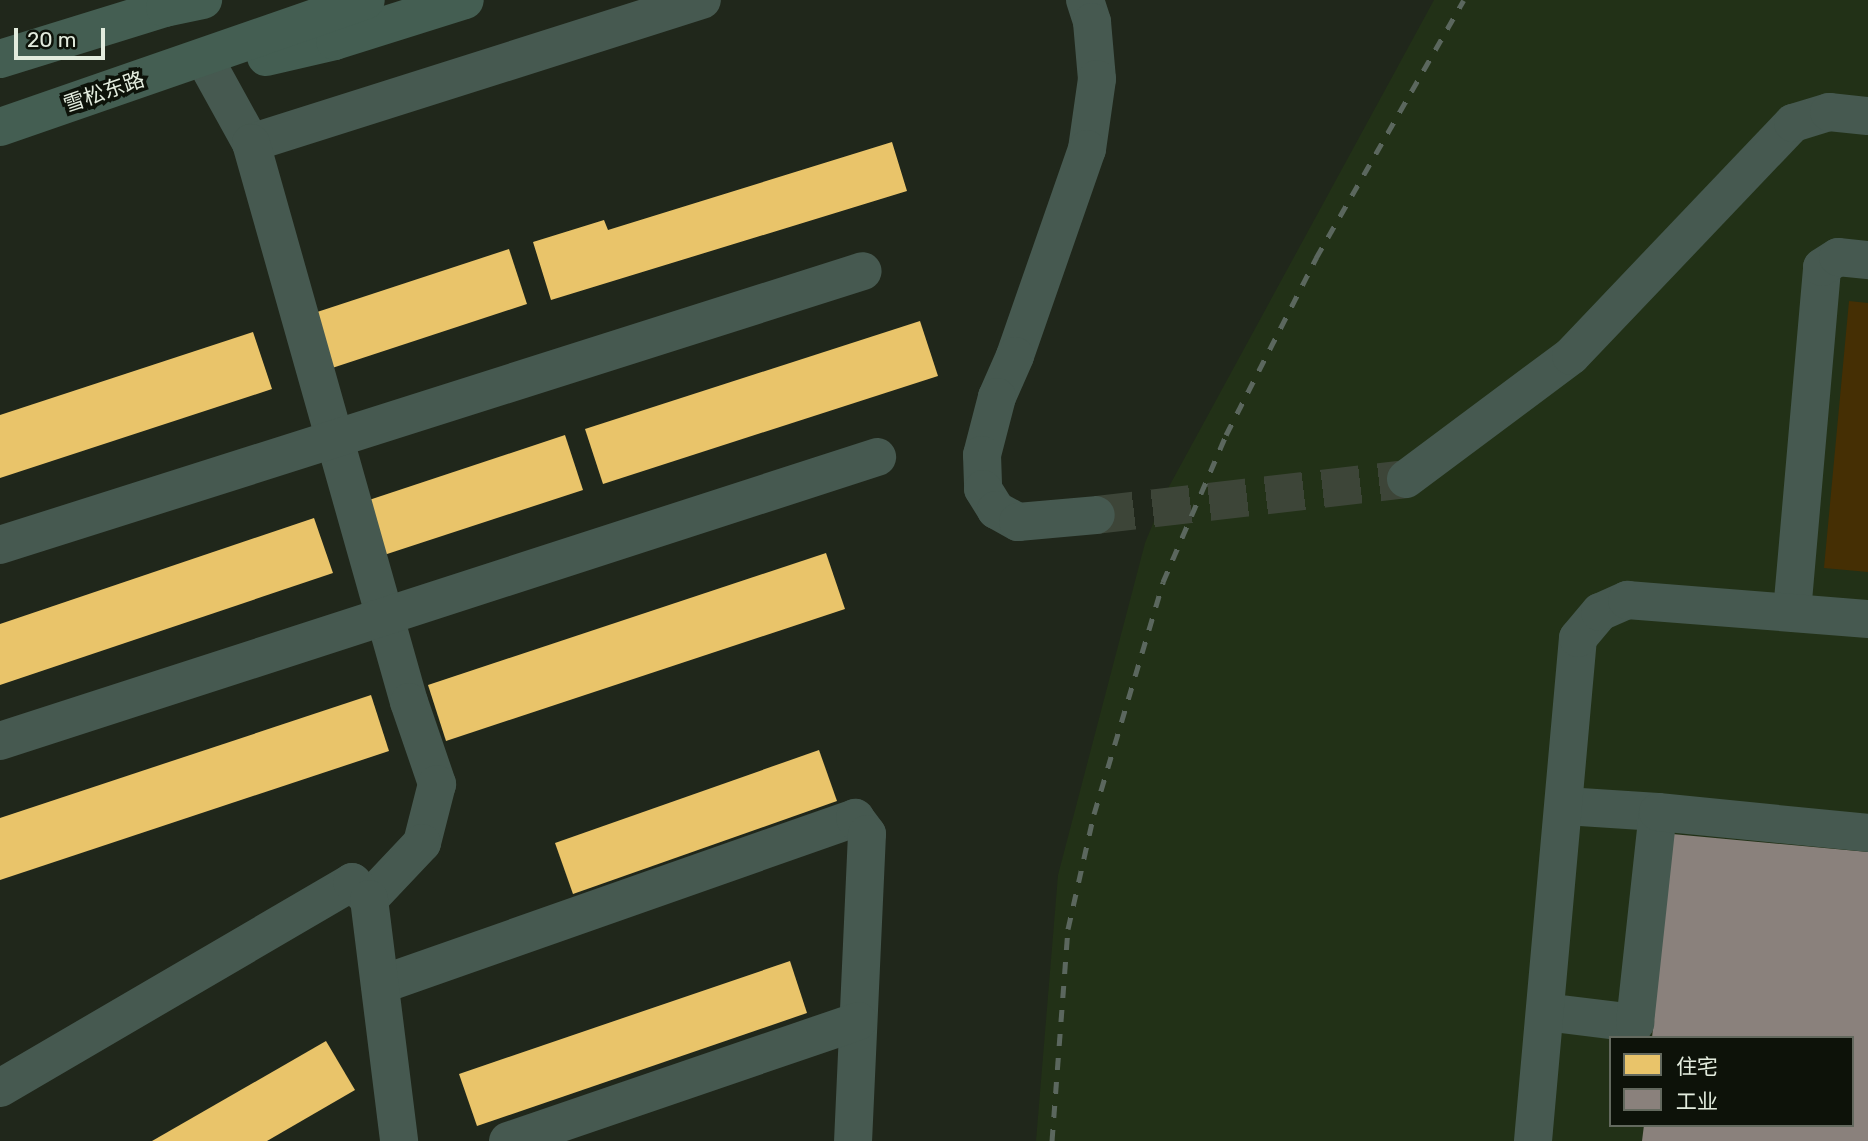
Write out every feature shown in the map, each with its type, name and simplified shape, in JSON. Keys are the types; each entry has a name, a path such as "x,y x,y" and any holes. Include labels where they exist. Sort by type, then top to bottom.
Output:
{"main road":[{"name":"雪松东路","path":"0,127 366,0"},
{"path":"204,58 250,60 288,54 465,0"},
{"path":"0,59 183,2"}],"street":[{"path":"251,143 702,0"},
{"path":"1085,0 1092,22 1097,79 1087,149 1015,356 997,397 982,455 983,489 996,510 1018,522 1097,515"},
{"path":"204,58 251,143 384,614 437,785 422,843 369,899"},
{"path":"1406,479 1571,356 1793,122 1829,112 1868,116"},
{"path":"1792,612 1822,267 1838,257 1868,260"},
{"path":"0,545 863,271"},
{"path":"0,741 384,614 877,457"},
{"path":"1534,1141 1578,638 1600,612 1627,600 1648,599 1868,620"},
{"path":"1564,806 1658,812 1868,833"},
{"path":"1545,1012 1635,1023 1658,812"},
{"path":"380,985 855,818 867,834 853,1141"},
{"path":"0,1088 352,882 369,899 396,1140"},
{"path":"508,1141 858,1021"}],"shaded area":[{"path":"1434,0 1868,0 1868,1141 1036,1141 1058,875 1145,543 1166,492"},
{"path":"1849,301 1868,303 1868,572 1824,568"}],"building: 住宅":[{"path":"892,142 907,191 551,300 533,242 604,220 608,230"},
{"path":"509,249 527,304 323,371 305,316"},
{"path":"920,321 938,376 603,484 585,429"},
{"path":"253,332 272,389 0,478 0,415"},
{"path":"565,435 583,490 384,555 366,501"},
{"path":"314,518 333,573 0,685 0,624"},
{"path":"826,553 845,609 446,741 428,685"},
{"path":"371,695 389,751 0,880 0,818"},
{"path":"819,750 837,801 573,894 555,843"},
{"path":"790,961 807,1013 477,1126 459,1074"},
{"path":"326,1041 355,1090 267,1141 152,1141"}],"building: 工业":[{"path":"1672,834 1868,852 1868,1141 1642,1141 1644,1127 1854,1127 1854,1036 1652,1036"}],"tunnel":[{"path":"1096,515 1406,479"}],"railway":[{"path":"1052,1141 1068,929 1094,814 1163,582 1226,435 1316,258 1464,0"}]}
